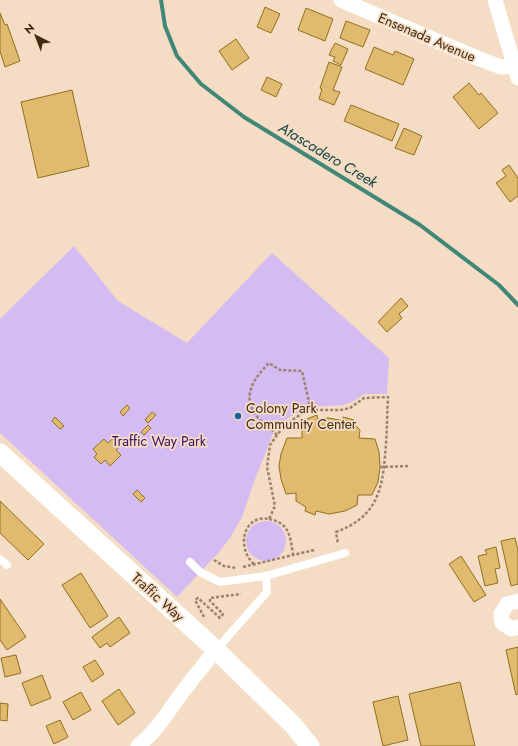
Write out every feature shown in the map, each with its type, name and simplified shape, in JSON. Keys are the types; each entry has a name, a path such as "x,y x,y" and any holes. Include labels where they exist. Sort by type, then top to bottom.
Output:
{"street":[{"name":"Ensenada Avenue","path":"341,0 477,58 501,67 517,69"},
{"path":"495,0 517,69"},
{"name":"Traffic Way","path":"0,453 216,650 293,725 310,746"},
{"path":"518,601 506,604 501,614 502,623 512,629 518,627"},
{"path":"138,746 158,727 216,650"}],"lane":[{"path":"190,562 200,572 220,582 266,576 345,553"},
{"path":"0,559 7,565"},
{"path":"216,650 267,592 266,576"}],"path":[{"path":"277,435 255,414 249,394 252,384 258,374 269,363 280,370 302,370 310,407 312,410"},
{"path":"269,519 274,506 267,467 270,446 286,424 303,413 312,410 341,410 350,408 364,398 388,397 387,440 379,494 368,511 352,526 336,532 339,544 333,545"},
{"path":"380,467 410,466"},
{"path":"254,564 248,558 245,550 245,533 253,522 265,518 276,520 284,525 290,534 293,554"},
{"path":"214,560 224,566 237,568 316,549"},
{"path":"205,618 195,600 198,598 220,618 223,614 210,601 210,598 240,594"}],"green space":[{"name":"Traffic Way Park","path":"74,246 118,301 187,343 272,253 389,358 387,394 364,394 354,401 343,405 310,407 291,416 274,431 242,517 230,538 220,551 177,597 0,433 0,319"},
{"path":"266,521 274,523 280,527 284,533 286,541 284,549 280,555 274,559 266,561 258,559 252,555 248,549 246,541 248,533 252,527 258,523"}],"building":[{"path":"265,7 280,14 271,33 257,27"},
{"path":"306,8 333,19 325,41 298,30"},
{"path":"0,13 5,25 7,24 20,61 5,67 0,51"},
{"path":"346,21 370,30 363,47 340,38"},
{"path":"236,39 249,58 232,70 219,51"},
{"path":"335,43 348,49 341,65 333,61 335,57 329,55"},
{"path":"374,47 393,55 395,51 414,59 403,85 365,69"},
{"path":"329,62 342,67 333,90 340,92 334,105 319,99 322,89 320,88"},
{"path":"267,77 282,84 276,97 261,90"},
{"path":"469,83 479,95 481,93 498,113 479,129 453,97"},
{"path":"72,90 89,166 38,178 21,102"},
{"path":"351,105 399,124 392,141 344,121"},
{"path":"404,128 422,136 414,155 395,148"},
{"path":"509,165 518,178 518,196 510,202 496,183 506,176 502,170"},
{"path":"401,298 408,306 399,314 402,318 387,332 378,322"},
{"path":"127,405 130,408 123,416 120,412"},
{"path":"152,412 156,415 148,423 145,420"},
{"name":"Colony Park Community Center","path":"317,415 318,419 329,418 344,421 343,417 354,420 354,424 360,430 359,438 375,439 379,452 380,467 378,482 372,495 358,495 357,505 345,511 329,514 316,511 315,515 305,511 306,507 296,501 296,493 286,494 281,479 279,466 281,454 287,438 302,438 302,427 307,423 307,419"},
{"path":"55,417 64,426 60,429 52,421"},
{"path":"148,425 151,428 144,435 141,432"},
{"path":"117,435 124,442 116,450 121,455 110,466 105,460 101,464 94,457 97,454 93,449 104,439 108,443"},
{"path":"137,490 145,498 141,502 133,494"},
{"path":"0,501 44,544 28,560 0,533"},
{"path":"515,538 518,550 518,584 511,586 501,541"},
{"path":"496,547 500,568 495,569 498,583 485,586 478,556 487,554 485,550"},
{"path":"461,556 486,595 474,602 449,564"},
{"path":"81,573 108,616 90,628 62,585"},
{"path":"0,599 26,637 7,650 0,640"},
{"path":"119,617 130,633 110,647 107,643 100,648 92,637"},
{"path":"518,647 518,694 516,695 506,650"},
{"path":"16,655 21,673 5,677 1,658"},
{"path":"95,660 104,674 92,682 83,667"},
{"path":"42,675 51,698 31,706 22,683"},
{"path":"460,682 475,746 421,746 409,694"},
{"path":"119,689 135,713 118,725 102,701"},
{"path":"81,692 91,710 73,720 63,702"},
{"path":"398,696 408,740 383,746 373,702"},
{"path":"0,703 8,704 7,721 0,720"},
{"path":"60,720 68,737 54,744 46,726"}],"waterway":[{"name":"Atascadero Creek","path":"161,0 165,26 177,56 201,84 244,117 420,225 499,285 518,305"}],"place":[{"name":"Colony Park Community Center","path":"238,416"}]}
